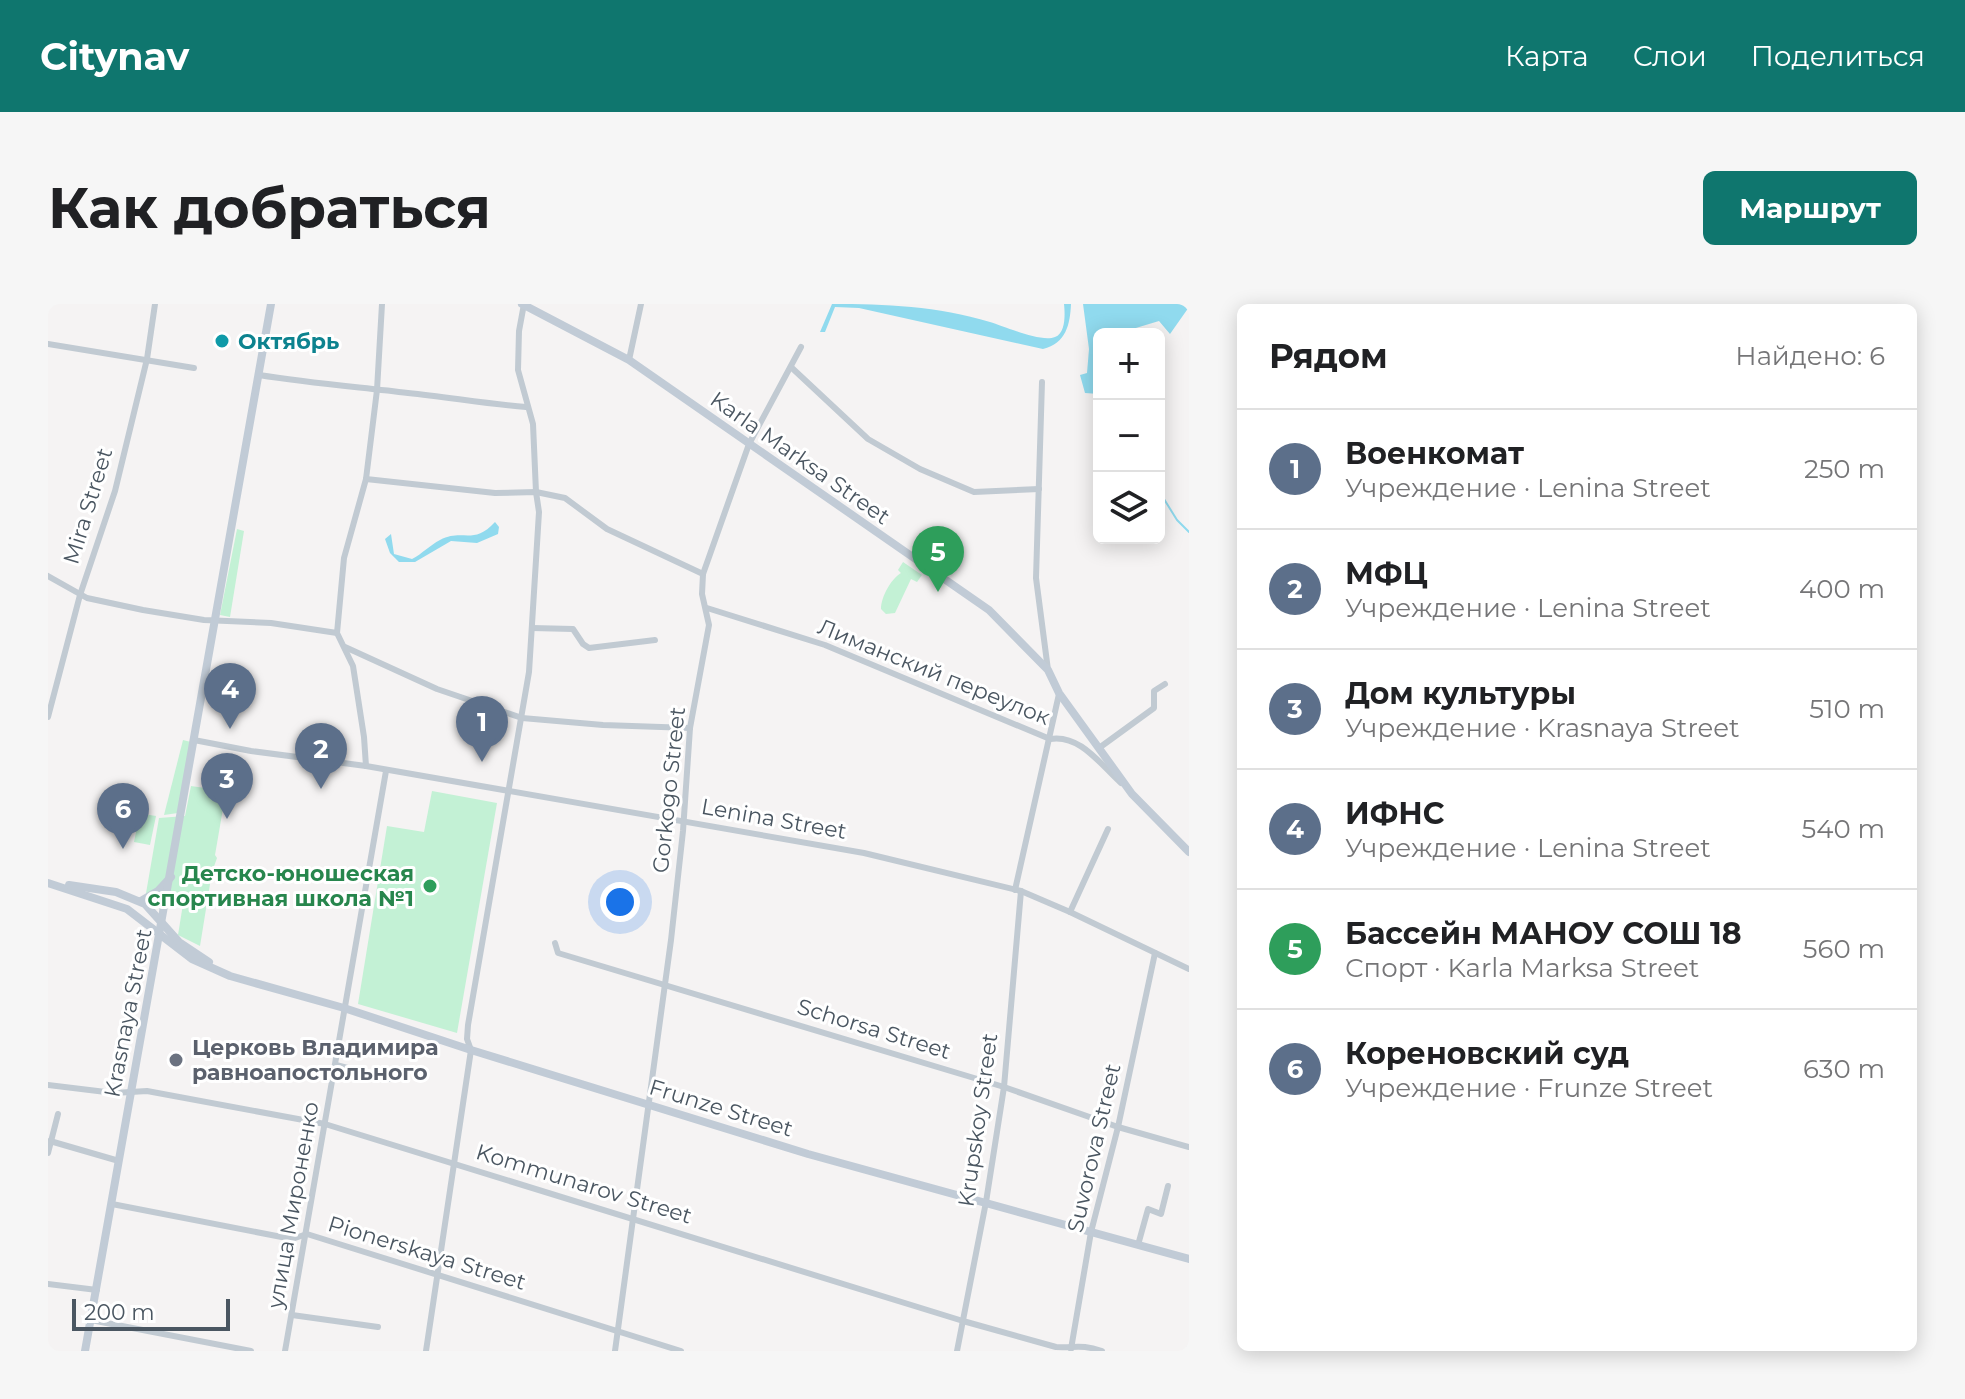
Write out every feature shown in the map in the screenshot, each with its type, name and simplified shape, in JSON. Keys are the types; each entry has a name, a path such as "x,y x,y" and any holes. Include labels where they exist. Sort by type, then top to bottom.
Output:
{"main road":[{"name":"Krasnaya Street","path":"85,1351 271,304"},
{"name":"Karla Marksa Street","path":"523,304 629,360 989,610 1048,670 1059,693 1132,794 1189,852"},
{"path":"141,901 158,891 171,876"},
{"name":"Frunze Street","path":"48,883 106,890 141,901 155,911 179,942 210,963 246,979"},
{"name":"Frunze Street","path":"48,883 127,909 192,959 230,976 344,1008 808,1154 1189,1259"}],"street":[{"name":"Mira Street","path":"48,717 80,595 115,491 147,359 155,304"},
{"path":"366,766 353,666 337,633 344,558 366,479 377,390 382,304"},
{"path":"426,1351 471,1050 467,1039 468,1025 522,718 532,628 539,512 533,424 518,370 523,304"},
{"path":"629,360 641,304"},
{"path":"48,344 194,368"},
{"name":"Gorkogo Street","path":"615,1351 665,986 690,728 709,625 702,594 703,574 749,444 801,347"},
{"path":"792,368 868,439 920,469 974,492 1039,489"},
{"path":"259,375 469,403 526,407"},
{"path":"1042,382 1036,578 1048,670"},
{"path":"366,479 495,493 536,492 565,498 607,529 703,574"},
{"path":"48,576 80,595 143,610 236,624 271,623 337,633"},
{"name":"Лиманский переулок","path":"707,608 825,645 1050,739 1066,738 1081,746 1132,794"},
{"path":"532,628 573,629 589,648 655,640"},
{"path":"344,646 437,689 522,718 690,728"},
{"path":"1099,748 1154,708 1154,691 1165,684"},
{"name":"Krupskoy Street","path":"957,1351 986,1202 1004,1087 1018,890 1059,693"},
{"name":"Lenina Street","path":"194,740 366,766 864,853 1018,890 1189,969"},
{"name":"улица Мироненко","path":"285,1351 386,771"},
{"path":"1070,912 1108,829"},
{"name":"Schorsa Street","path":"555,943 558,953 1004,1087 1118,1127 1189,1147"},
{"name":"Suvorova Street","path":"1071,1349 1091,1232 1118,1127 1155,953"},
{"path":"336,1065 390,1079"},
{"name":"Kommunarov Street","path":"48,1085 114,1093 132,1091 233,1105 325,1124 963,1321 1056,1347 1071,1349 1082,1345 1102,1351"},
{"path":"48,1153 58,1114"},
{"path":"50,1141 119,1161"},
{"path":"1138,1245 1148,1209 1161,1214 1168,1186"},
{"name":"Pionerskaya Street","path":"112,1204 292,1239 307,1234 681,1351"},
{"path":"48,1284 97,1290"},
{"path":"292,1315 378,1327"},
{"path":"91,1320 251,1351"}],"green space":[{"path":"237,529 244,531 230,617 220,615"},
{"path":"903,562 922,575 917,582 911,579 895,613 886,614 881,609 883,599 890,584 901,573 898,570"},
{"path":"183,740 191,742 178,813 164,815"},
{"path":"191,786 226,791 200,946 178,935 183,904 165,899 164,904 145,899 159,818 185,816"},
{"name":"Детско-юношеская спортивная школа №1","path":"432,791 497,803 457,1033 358,1004 387,826 424,832"},
{"path":"137,813 156,816 150,845 134,842 136,832 118,830 120,818 135,820"}],"water":[{"path":"832,304 931,309 1049,338 1059,335 1064,322 1064,304 1071,304 1062,338 1043,349 859,308 835,307 825,332 820,332"},
{"path":"1083,304 1189,304 1170,334 1159,321 1136,328 1093,328 1093,394 1085,393 1080,375 1087,373 1089,349"},
{"path":"495,522 499,527 498,534 477,543 451,541 415,562 399,562 390,553 385,539 391,534 394,554 412,559 440,540 474,535"}],"waterway":[{"path":"1165,501 1189,532"}],"place":[{"name":"Октябрь","path":"222,341"},
{"name":"Бассейн МАНОУ СОШ 18","path":"938,592"},
{"name":"ИФНС","path":"230,729"},
{"name":"Военкомат","path":"482,762"},
{"name":"МФЦ","path":"321,789"},
{"name":"Дом культуры","path":"227,819"},
{"name":"Кореновский суд","path":"123,849"},
{"name":"Детско-юношеская спортивная школа №1","path":"430,886"},
{"name":"Церковь Владимира равноапостольного","path":"176,1060"}]}
